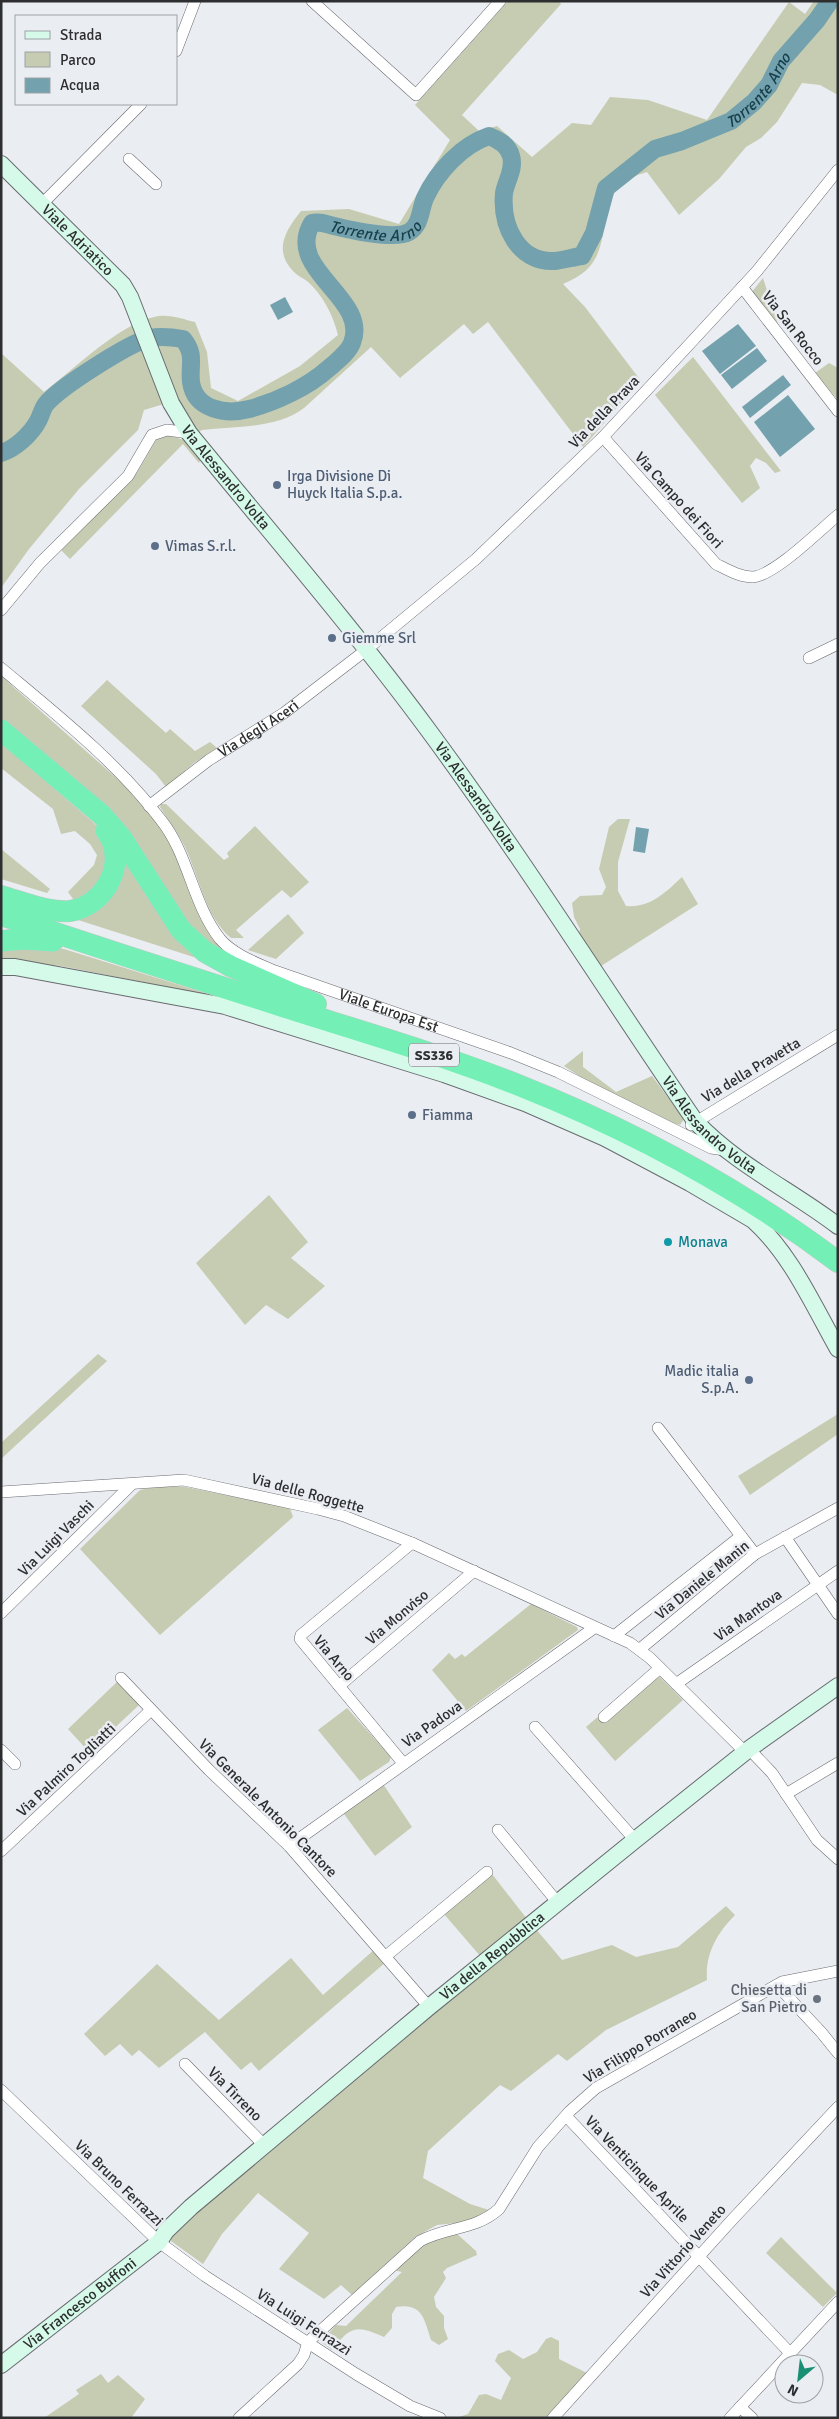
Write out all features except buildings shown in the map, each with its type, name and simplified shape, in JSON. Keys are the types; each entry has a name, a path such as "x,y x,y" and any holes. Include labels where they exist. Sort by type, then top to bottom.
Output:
{"highway":[{"path":"1,730 102,815 121,837 181,930 205,952 230,966 316,1004"},
{"path":"1,738 98,820 111,837 116,852 115,868 109,883 99,896 85,905 70,911 54,910 1,896"},
{"name":"SS336","path":"1,901 523,1073 600,1107 683,1148 748,1187 838,1247"},
{"name":"SS336","path":"1,915 456,1062 558,1102 594,1118 686,1165 780,1221 838,1262"},
{"path":"1,940 46,939 145,962"}],"street":[{"path":"178,46 195,1"},
{"path":"312,1 416,95 500,1"},
{"path":"42,204 140,105"},
{"path":"129,160 156,184"},
{"name":"Viale Adriatico","path":"1,164 123,285 152,358"},
{"name":"Via della Prava","path":"366,650 476,559 603,437 742,287 838,170"},
{"name":"Via San Rocco","path":"742,287 838,411"},
{"name":"Via Alessandro Volta","path":"152,358 171,403 189,433 428,729 492,818 695,1121 725,1150 820,1212 838,1226"},
{"path":"1,610 40,563 128,476 152,435 167,430 189,433"},
{"name":"Via Campo dei Fiori","path":"603,437 716,564 735,574 754,577 778,566 838,515"},
{"path":"809,658 838,644"},
{"name":"Via degli Aceri","path":"149,806 209,760 284,713 366,650"},
{"name":"Viale Europa Est","path":"1,663 6,671 126,779 162,821 183,857 203,909 221,939 244,958 272,970 512,1052 558,1072 711,1148 725,1150"},
{"path":"1,967 15,967 225,1006 444,1074 556,1116 650,1161 753,1220 762,1228 788,1262 838,1349"},
{"name":"Via della Pravetta","path":"682,1132 695,1121 838,1036"},
{"path":"658,1428 755,1554"},
{"name":"Via delle Roggette","path":"1,1492 81,1485 131,1485 184,1480 227,1488 344,1516 412,1543 640,1649 772,1773 817,1840 838,1859"},
{"name":"Via Luigi Vaschi","path":"1,1613 131,1485"},
{"name":"Via Daniele Manin","path":"640,1649 755,1554 838,1508"},
{"path":"614,1636 741,1536"},
{"path":"785,1537 838,1614"},
{"name":"Via Arno","path":"403,1763 302,1643 300,1637 412,1543"},
{"name":"Via Monviso","path":"339,1686 474,1571"},
{"name":"Via Mantova","path":"676,1684 838,1571"},
{"name":"Via Padova","path":"289,1846 594,1628"},
{"path":"604,1717 660,1668"},
{"name":"Via Generale Antonio Cantore","path":"121,1678 209,1770 289,1846 430,2007"},
{"name":"Via della Repubblica","path":"159,2242 166,2231 191,2207 430,2007 747,1750 838,1686"},
{"name":"Via Palmiro Togliatti","path":"1,1851 151,1710"},
{"path":"535,1727 635,1840"},
{"path":"1,1750 15,1764"},
{"path":"786,1794 838,1763"},
{"path":"498,1830 558,1903"},
{"path":"386,1956 487,1872"},
{"name":"Via Filippo Porraneo","path":"308,2342 420,2241 442,2231 483,2222 490,2217 499,2209 538,2147 566,2116 596,2088 621,2072 782,1982 838,1971"},
{"path":"776,1985 821,2032 838,2053"},
{"name":"Via Tirreno","path":"185,2064 264,2145"},
{"name":"Via Bruno Ferrazzi","path":"1,2090 159,2242"},
{"name":"Via Vittorio Veneto","path":"553,2418 699,2256 838,2107"},
{"name":"Via Venticinque Aprile","path":"566,2116 790,2353"},
{"name":"Via Luigi Ferrazzi","path":"159,2242 205,2276 384,2392 440,2418"},
{"name":"Via Francesco Buffoni","path":"1,2365 159,2242"},
{"path":"730,2418 838,2302"},
{"path":"239,2418 298,2364 304,2355 308,2342"},
{"path":"740,2406 752,2418"}],"green space":[{"path":"508,1 559,1 561,4 462,115 479,131 497,126 532,157 572,123 591,125 610,97 648,100 707,120 789,2 805,14 814,1 838,1 838,95 820,85 802,83 777,122 761,138 746,147 719,179 679,215 647,172 623,183 617,188 613,197 595,260 588,269 563,284 585,307 641,381 598,431 583,447 488,322 473,334 464,324 400,378 371,347 304,408 281,420 242,427 202,430 197,433 186,411 164,404 144,410 138,430 79,489 29,549 1,588 1,353 44,392 111,338 140,322 164,316 195,322 207,352 211,388 238,401 300,366 338,335 323,299 307,281 294,272 284,256 284,241 290,226 301,211 349,209 399,224 450,140 415,105"},
{"path":"763,278 779,327 751,293"},
{"path":"693,357 781,471 775,473 766,463 756,458 750,466 760,488 742,503 655,395"},
{"path":"829,363 838,368 838,400 815,373"},
{"path":"165,434 187,441 201,458 199,463 183,444 70,559 61,550 137,473 158,437"},
{"path":"1,676 130,790 153,816 178,855 226,949 226,957 194,934 142,863 1,723"},
{"path":"107,680 166,733 170,729 195,751 210,742 217,748 194,763 166,787 156,774 81,706"},
{"path":"1,743 94,823 106,837 105,880 76,903 68,892 94,865 97,855 90,844 75,831 61,834 53,809 1,768"},
{"path":"161,804 166,804 224,860 229,857 227,853 255,826 309,882 291,898 282,890 236,930 244,938 231,938 215,919 203,896 185,847 160,807"},
{"path":"618,819 630,819 618,862 618,891 626,906 642,905 650,902 663,894 682,877 698,904 598,968 578,937 580,929 574,917 572,903 580,896 602,895 606,887 599,869 609,827"},
{"path":"1,849 50,889 47,893 1,879"},
{"path":"123,850 206,961 72,918"},
{"path":"288,914 304,933 276,959 248,950"},
{"path":"39,945 64,949 218,997 61,966 1,960 1,946"},
{"path":"583,1051 583,1067 616,1092 652,1076 684,1119 680,1125 590,1083 564,1066"},
{"path":"269,1195 308,1242 291,1258 325,1286 288,1319 266,1305 245,1325 196,1263"},
{"path":"98,1354 107,1361 1,1459 1,1443"},
{"path":"838,1414 838,1434 750,1495 738,1476"},
{"path":"156,1487 186,1487 290,1508 293,1517 160,1635 80,1549 140,1490"},
{"path":"531,1604 577,1627 578,1630 466,1711 432,1670 449,1653 455,1659 462,1654 465,1657"},
{"path":"660,1677 683,1700 615,1761 586,1727 600,1715 606,1723 656,1678"},
{"path":"118,1681 140,1704 89,1752 68,1729"},
{"path":"347,1708 391,1757 389,1762 360,1781 318,1730"},
{"path":"383,1784 412,1827 375,1856 344,1814"},
{"path":"492,1874 527,1919 481,1957 444,1914"},
{"path":"726,1906 735,1915 723,1929 710,1953 707,1980 606,2030 567,2061 558,2054 511,2091 500,2085 428,2151 423,2178 470,2204 492,2211 466,2222 437,2225 415,2237 352,2295 341,2285 324,2299 279,2269 309,2233 258,2193 222,2234 203,2264 171,2241 172,2233 535,1928 562,1960 612,1945 636,1957 678,1947"},
{"path":"375,1949 386,1962 259,2071 251,2062 241,2070 205,2032 159,2068 139,2050 132,2056 120,2044 105,2056 84,2034 157,1964 219,2020 291,1958 323,1995"},
{"path":"456,2233 476,2251 477,2255 447,2268 443,2272 446,2278 434,2297 436,2307 444,2316 444,2328 448,2339 439,2345 431,2340 421,2314 411,2307 405,2306 396,2307 392,2314 392,2328 384,2337 361,2329 344,2336 332,2350 321,2342 336,2325 346,2326 402,2272 393,2270 435,2237"},
{"path":"781,2237 837,2293 823,2307 766,2253"},
{"path":"551,2337 559,2341 559,2359 587,2373 546,2418 459,2417 468,2414 479,2395 486,2394 501,2400 511,2378 495,2361 498,2354 509,2350 523,2359 537,2352 546,2339"},
{"path":"101,2374 108,2383 118,2375 145,2399 131,2418 44,2418 79,2394 76,2390"}],"water":[{"path":"285,297 293,312 278,320 270,305"},
{"path":"738,324 756,346 720,374 702,351"},
{"path":"757,348 767,361 732,389 721,375"},
{"path":"783,375 791,385 750,418 742,407"},
{"path":"788,395 815,429 780,457 754,422"},
{"path":"636,827 649,829 645,853 633,851"}],"waterway":[{"name":"Torrente Arno","path":"1,453 17,445 27,436 38,421 46,404 65,387 126,348 149,338 183,339 191,355 191,382 194,391 205,404 222,410 240,411 270,402 302,387 321,375 348,350 352,343 354,327 349,312 317,270 309,255 306,240 312,223 383,235 409,232 416,225 425,198 443,169 469,146 489,136 503,143 511,156 512,166 504,193 504,205 509,230 514,240 531,256 542,260 555,261 582,256 594,233 606,188 655,149 682,141 731,121 754,102 769,85 781,61 817,20 830,1"}],"place":[{"name":"Irga Divisione Di Huyck Italia S.p.a.","path":"277,485"},
{"name":"Vimas S.r.l.","path":"155,546"},
{"name":"Giemme Srl","path":"332,638"},
{"name":"Fiamma","path":"412,1115"},
{"name":"Monava","path":"668,1242"},
{"name":"Madic italia S.p.A.","path":"749,1380"},
{"name":"Chiesetta di San Pietro","path":"817,1999"}]}
